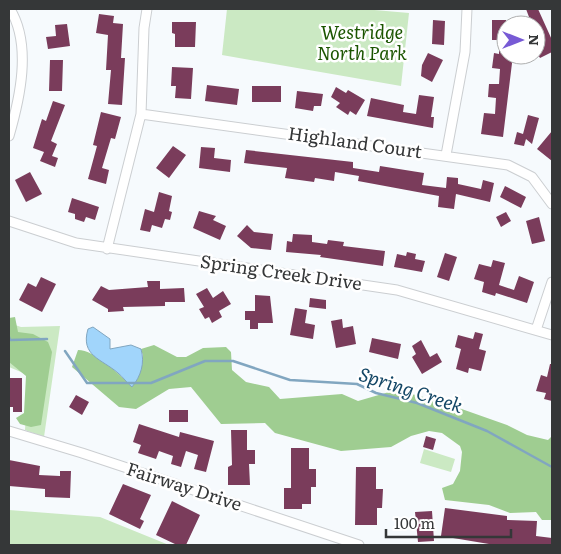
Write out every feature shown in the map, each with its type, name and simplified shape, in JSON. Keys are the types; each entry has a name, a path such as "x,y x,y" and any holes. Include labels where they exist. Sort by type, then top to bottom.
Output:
{"street":[{"path":"9,136 20,91 21,52 19,31 10,9"},
{"path":"446,155 465,52 467,9"},
{"path":"107,249 141,114 145,11"},
{"name":"Highland Court","path":"141,114 484,160 517,168 538,183 552,204"},
{"name":"Spring Creek Drive","path":"9,221 76,243 107,249 397,290 552,335"},
{"path":"536,330 552,282"},
{"name":"Fairway Drive","path":"9,431 82,453 359,545"}],"green space":[{"name":"Westridge North Park","path":"227,9 363,9 409,13 401,86 222,55"},
{"path":"15,317 18,332 33,334 48,342 52,352 41,425 31,427 20,424 16,418 24,413 26,376 9,362 9,318"},
{"path":"9,323 21,327 60,326 44,437 25,430 28,375 9,367"},
{"path":"154,345 177,357 186,357 203,348 226,347 231,352 232,370 246,382 269,387 280,399 342,394 358,401 396,390 439,401 507,425 527,435 548,440 552,436 552,520 542,520 536,512 510,513 489,505 445,500 442,488 453,484 460,471 462,452 460,446 442,433 429,431 411,436 391,447 341,451 275,433 265,423 221,424 191,387 169,389 136,409 119,407 72,367 78,350 85,351 99,358 132,387 143,356 141,349"},
{"path":"424,449 455,459 451,472 420,463"},
{"path":"9,510 100,517 169,545 9,545"}],"water":[{"path":"93,327 110,339 110,349 131,345 141,349 143,359 141,369 132,387 118,373 99,360 90,351 86,338 88,329"}],"building":[{"path":"526,9 538,9 541,15 528,15"},
{"path":"99,14 114,16 113,23 123,24 121,58 125,58 122,105 108,104 111,70 106,70 108,35 96,33"},
{"path":"433,20 445,21 444,45 432,44"},
{"path":"492,20 496,20 496,40 492,40"},
{"path":"172,22 196,22 195,47 175,47 175,34 172,33"},
{"path":"67,24 70,46 48,49 46,37 56,36 55,25"},
{"path":"546,27 552,40 552,52 546,55"},
{"path":"428,53 443,60 432,82 421,76 422,65"},
{"path":"494,53 496,53 496,65 512,65 503,137 481,134 484,113 495,114 496,98 488,97 489,84 499,84 500,69 492,68"},
{"path":"50,60 63,60 62,91 49,91"},
{"path":"172,67 193,68 191,99 175,98 176,86 171,86"},
{"path":"207,85 239,89 237,105 205,101"},
{"path":"252,86 281,86 281,102 252,102"},
{"path":"336,87 346,93 348,90 365,100 356,115 350,111 348,115 336,107 340,103 331,97"},
{"path":"297,91 323,94 321,106 314,106 313,111 295,108"},
{"path":"419,95 434,97 431,117 434,117 433,128 367,116 371,98 404,105 403,112 416,114"},
{"path":"53,101 65,105 51,141 57,144 52,156 58,158 55,167 40,161 44,152 33,148 42,119 46,121"},
{"path":"101,112 121,117 115,139 111,138 102,168 109,170 106,184 88,179 97,146 93,145"},
{"path":"528,115 539,118 532,144 526,139 524,146 514,144 517,132 523,134"},
{"path":"552,131 552,161 537,149"},
{"path":"173,146 186,155 169,178 156,168"},
{"path":"201,147 215,148 214,158 231,160 230,172 199,168"},
{"path":"246,150 353,162 353,168 379,172 380,166 424,173 422,185 446,188 447,177 458,178 458,184 481,189 483,180 494,183 490,202 456,194 454,209 438,207 439,196 358,181 359,176 335,172 334,181 315,178 314,182 285,178 287,168 244,163"},
{"path":"30,172 42,194 26,202 15,180"},
{"path":"505,186 526,197 521,208 500,197"},
{"path":"159,192 172,196 169,211 172,212 170,220 165,219 162,228 152,225 150,232 140,230 145,209 154,212"},
{"path":"72,198 99,207 95,220 86,217 84,222 75,219 75,214 68,212"},
{"path":"199,211 216,216 213,220 226,226 220,240 193,228"},
{"path":"506,212 511,221 501,227 496,217"},
{"path":"539,217 545,241 532,244 526,221"},
{"path":"247,225 254,232 273,234 271,250 251,248 237,236"},
{"path":"293,234 312,235 312,242 327,244 328,240 344,242 343,246 385,251 383,266 320,257 321,255 286,252 287,241 292,242"},
{"path":"407,252 416,254 415,259 425,261 422,272 394,267 397,254 406,256"},
{"path":"445,253 457,257 449,281 437,277"},
{"path":"493,260 505,263 499,285 514,290 519,276 534,282 527,303 496,293 495,296 482,292 484,282 474,279 479,264 491,267"},
{"path":"41,277 56,284 42,312 19,300 28,283 36,287"},
{"path":"147,281 160,281 160,289 184,288 185,302 165,302 165,306 123,307 124,311 108,312 108,309 92,300 101,286 109,290 148,287"},
{"path":"207,288 213,298 223,291 231,304 219,311 222,317 212,323 209,317 205,319 199,309 204,307 196,294"},
{"path":"255,295 270,296 273,323 258,323 258,329 250,329 250,320 245,320 245,311 255,311"},
{"path":"310,298 326,300 326,309 309,307"},
{"path":"295,308 307,310 305,323 315,325 313,339 290,335"},
{"path":"342,319 343,328 353,326 356,344 336,348 331,321"},
{"path":"475,332 483,334 479,349 486,351 481,371 469,368 468,373 456,369 461,349 455,347 458,335 473,339"},
{"path":"372,338 401,344 398,359 369,352"},
{"path":"421,340 430,357 437,353 442,362 422,374 412,357 416,354 412,346"},
{"path":"550,364 552,364 552,401 544,399 546,393 536,391 541,375 547,377"},
{"path":"9,378 22,378 22,412 13,412 13,407 9,407"},
{"path":"76,395 89,402 82,415 69,407"},
{"path":"169,410 188,410 188,422 169,422"},
{"path":"139,424 179,437 180,432 214,441 206,472 194,469 198,455 186,451 181,467 171,464 173,456 159,451 156,459 138,453 141,445 133,442"},
{"path":"231,430 247,430 247,450 255,450 255,464 249,464 250,485 228,485 228,467 232,465"},
{"path":"426,436 436,439 433,450 423,447"},
{"path":"291,448 309,448 309,469 316,469 316,487 311,487 311,504 302,504 302,509 284,509 284,488 291,488"},
{"path":"9,460 40,466 39,475 60,476 60,471 71,471 70,498 45,497 45,489 9,486"},
{"path":"356,467 376,467 376,489 383,489 382,508 377,508 377,525 355,525"},
{"path":"123,484 151,495 140,519 144,521 140,529 109,514"},
{"path":"172,501 200,515 186,545 177,545 156,535"},
{"path":"445,508 507,516 507,520 537,521 536,536 552,538 552,545 495,545 441,536"},
{"path":"432,511 434,541 418,542 415,512"}],"waterway":[{"name":"Spring Creek","path":"9,337 10,340 47,339"},
{"name":"Spring Creek","path":"65,351 87,383 151,383 205,361 233,361 290,380 357,384 376,393 417,403 487,431 552,467"}]}
